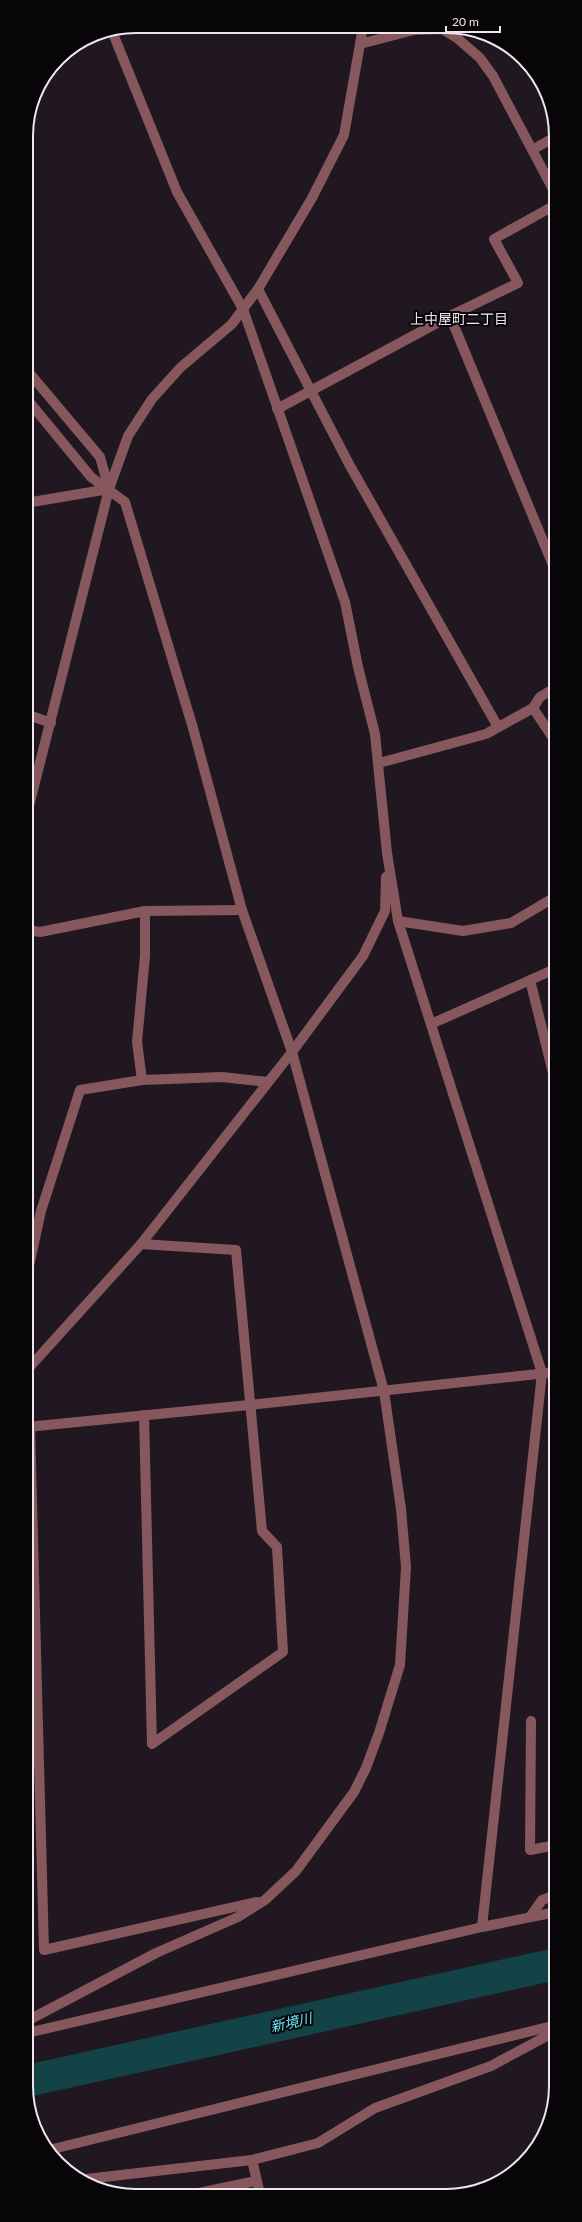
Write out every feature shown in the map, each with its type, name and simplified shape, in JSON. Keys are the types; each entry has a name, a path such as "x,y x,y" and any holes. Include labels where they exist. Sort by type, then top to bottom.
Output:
{"street":[{"path":"33,791 109,489 128,436 152,399 181,367 232,324 258,289 312,198 344,135 363,33"},
{"path":"360,44 402,33"},
{"path":"449,33 457,38 480,58 494,76 549,182"},
{"path":"114,36 177,192 243,309 345,602 358,667 375,734 387,853 398,921 542,1373 482,1927"},
{"path":"532,150 549,140"},
{"path":"277,409 450,316 518,283 494,239 549,208"},
{"path":"258,289 350,464 498,727"},
{"path":"450,316 549,555"},
{"path":"33,377 100,456 109,489"},
{"path":"33,407 91,477 125,502 194,728 242,910 292,1052 384,1391 400,1509 406,1567 400,1665 379,1733 366,1768 354,1792 296,1871 265,1900 238,1917 156,1952 33,2018"},
{"path":"33,502 109,489"},
{"path":"379,763 486,734 533,708 540,697 549,692"},
{"path":"533,708 549,732"},
{"path":"33,717 51,723"},
{"path":"33,1363 141,1244 292,1052 362,956 386,911 387,853"},
{"path":"398,921 462,931 511,923 549,901"},
{"path":"33,931 40,932 145,911 242,910"},
{"path":"142,1080 137,1042 145,956 145,911"},
{"path":"431,1024 549,972"},
{"path":"530,980 549,1057"},
{"path":"33,1248 41,1211 80,1090 142,1080 222,1077 268,1082"},
{"path":"141,1244 236,1250 249,1405 262,1531 277,1547 283,1652 152,1744 144,1415"},
{"path":"33,1427 549,1372"},
{"path":"33,1566 44,1950 265,1900"},
{"path":"531,1720 530,1850 549,1846"},
{"path":"530,1917 542,1900 549,1898"},
{"path":"33,2032 482,1927 549,1913"},
{"path":"54,2149 549,2027"},
{"path":"90,2178 252,2160 318,2143 375,2108 491,2066 549,2035"},
{"path":"252,2160 258,2189"},
{"path":"218,2189 256,2181"}],"waterway":[{"name":"新境川","path":"33,2080 549,1966"}],"district":[{"name":"上中屋町二丁目","path":"459,318"}]}
